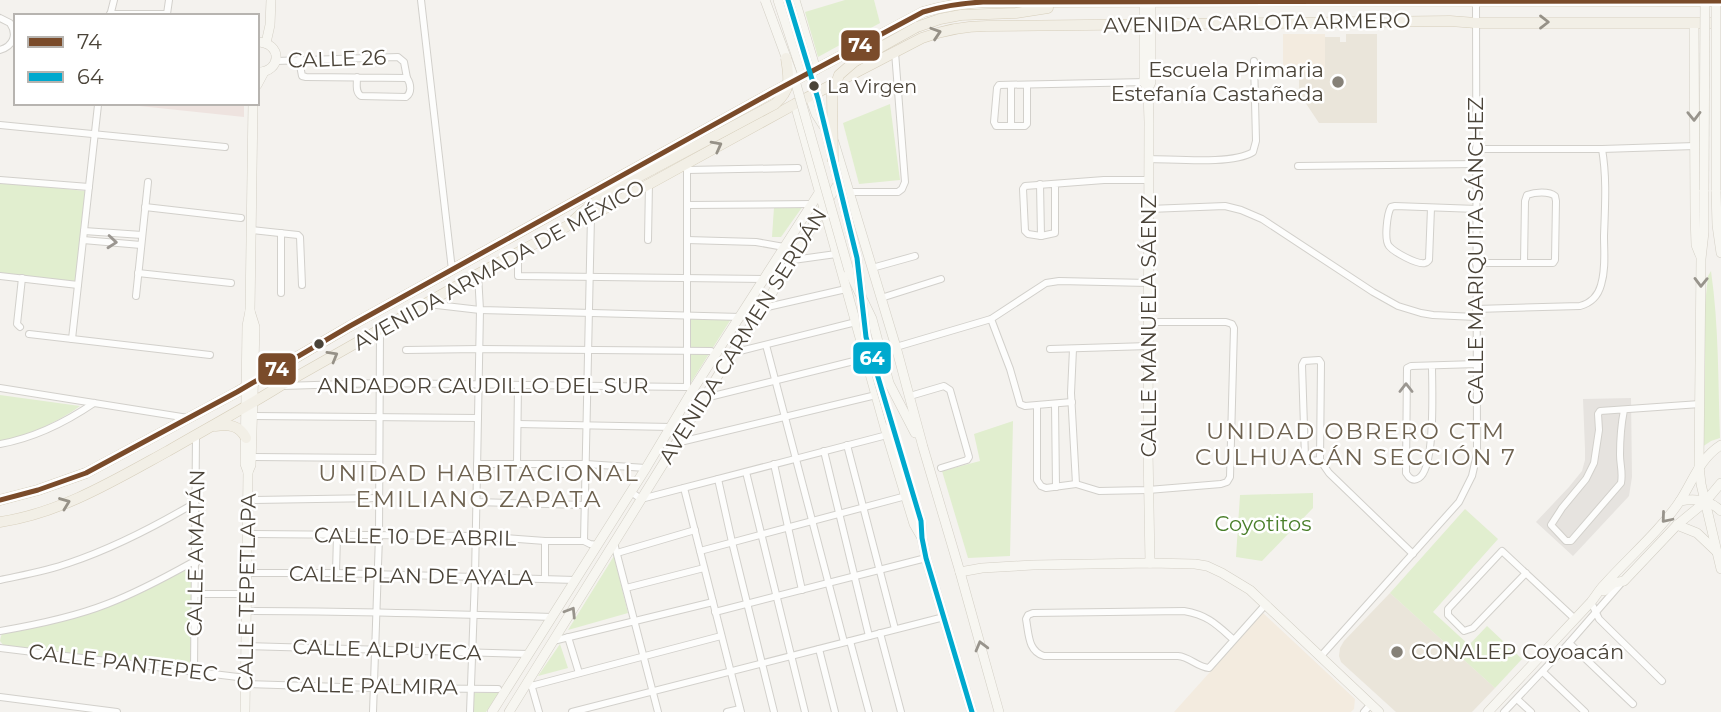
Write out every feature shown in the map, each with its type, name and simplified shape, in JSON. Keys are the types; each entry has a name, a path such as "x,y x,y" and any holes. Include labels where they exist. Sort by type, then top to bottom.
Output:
{"main road":[{"name":"AVENIDA CARLOTA ARMERO","path":"803,76 923,12 948,5 983,2 1721,1"},
{"path":"833,162 832,95 839,75 854,62 917,27 940,19 961,15 1016,13 1080,3"},
{"name":"AVENIDA CARLOTA ARMERO","path":"810,97 937,32 969,26 1450,21 1721,23"},
{"path":"570,224 580,213 606,195 775,104 787,91 789,76 786,58"},
{"name":"AVENIDA ARMADA DE MÉXICO","path":"0,500 49,487 86,473 190,418 803,76"},
{"name":"AVENIDA ARMADA DE MÉXICO","path":"0,522 51,508 88,494 196,435 251,409 280,386 478,274 649,183 687,166 810,97"},
{"path":"212,427 235,427 246,438"}],"street":[{"path":"261,72 273,67 276,61 275,51 271,46 261,43 270,25 271,0"},
{"path":"421,0 452,270"},
{"path":"765,0 796,84 849,271 872,320 889,383 923,447"},
{"path":"778,0 803,76"},
{"path":"788,0 818,99 857,258 866,337 921,521 926,558 972,712"},
{"path":"795,0 816,70"},
{"path":"1705,0 1699,466 1721,569"},
{"path":"1716,0 1716,190 1721,253"},
{"name":"CALLE MANUELA SÁENZ","path":"1148,1 1150,563"},
{"name":"CALLE MARIQUITA SÁNCHEZ","path":"1321,656 1460,502 1472,476 1477,454 1476,1"},
{"path":"0,18 13,24 14,29 12,43 3,49"},
{"path":"1694,23 1696,245 1701,259"},
{"path":"849,192 898,192 905,182 895,52"},
{"name":"CALLE 26","path":"276,61 398,57 404,62 407,78"},
{"path":"299,60 302,76 357,77 407,78 410,92 406,97 366,97 358,94 357,77"},
{"path":"1149,159 1225,159 1246,156 1253,152 1256,141 1254,61"},
{"path":"1694,83 1704,70 1714,69 1721,74"},
{"path":"1027,85 1027,124 996,126 999,85 1148,84"},
{"path":"1011,85 1011,126"},
{"path":"810,97 816,114 838,151 999,712"},
{"path":"795,104 887,435 914,524 922,538"},
{"path":"72,339 98,105"},
{"name":"CALLE TEPETLAPA","path":"245,712 247,500 248,472 252,457 247,326 250,311 253,105"},
{"path":"0,125 225,147"},
{"path":"1476,149 1695,146"},
{"path":"813,167 816,151 821,147 832,147 838,151"},
{"path":"1476,309 1580,306 1595,298 1604,270 1605,187 1602,149"},
{"path":"1298,166 1477,164"},
{"path":"689,389 686,351 687,166 798,168"},
{"name":"AVENIDA CARMEN SERDÁN","path":"509,712 530,683 553,641 793,260 844,174"},
{"path":"0,180 89,187"},
{"path":"1055,184 1055,233 1041,236 1028,234 1025,231 1025,186 1104,180 1149,180"},
{"path":"136,296 148,181"},
{"path":"648,240 649,183"},
{"path":"1040,184 1041,236"},
{"name":"AVENIDA CARMEN SERDÁN","path":"492,712 646,468 671,427 689,389 741,317 819,193"},
{"path":"1476,263 1549,264 1553,262 1556,201 1552,194 1527,195 1524,263"},
{"path":"687,205 812,204"},
{"path":"145,206 241,218"},
{"path":"1149,209 1225,206 1241,210 1262,219 1398,306 1433,315 1476,317"},
{"path":"1431,208 1427,263 1412,261 1390,248 1387,243 1388,212 1391,207 1477,209"},
{"path":"584,541 591,216"},
{"path":"252,230 300,237 302,285"},
{"path":"84,231 142,235"},
{"path":"281,233 281,293"},
{"path":"83,240 141,245"},
{"path":"687,240 756,242 784,247"},
{"path":"515,254 518,276 764,279"},
{"path":"793,260 836,254"},
{"path":"872,268 915,256"},
{"path":"138,273 231,283"},
{"path":"470,712 480,310 478,274"},
{"path":"0,276 78,285"},
{"path":"20,327 17,324 22,278"},
{"path":"881,298 941,279"},
{"path":"896,347 991,319 1046,283 1148,282"},
{"path":"763,308 846,289"},
{"path":"427,304 480,310 741,317"},
{"path":"991,319 1020,404 1025,406 1072,402"},
{"path":"1037,405 1037,480 1041,486 1046,488 1076,484 1099,491 1149,490 1227,482 1230,477 1234,328 1226,322 1148,321"},
{"path":"732,353 856,322"},
{"path":"373,712 379,536 380,329"},
{"path":"29,334 209,355"},
{"path":"766,345 828,583 869,712"},
{"path":"1050,349 1149,346"},
{"path":"1073,348 1072,402 1076,484"},
{"path":"406,350 711,351"},
{"path":"705,398 866,358"},
{"path":"1320,460 1309,461 1305,458 1302,365 1304,361 1311,360 1319,360 1321,363 1320,460 1329,473 1413,554"},
{"path":"1432,366 1431,446 1422,474 1413,480 1406,472 1407,368 1411,366 1477,364"},
{"name":"ANDADOR CAUDILLO DEL SUR","path":"280,386 380,383 689,389"},
{"path":"517,464 518,385"},
{"path":"910,396 944,386 950,390 968,457 967,460 941,468"},
{"path":"0,388 190,418"},
{"path":"676,443 876,395"},
{"path":"0,444 13,442 71,419 94,403"},
{"path":"1055,404 1056,487"},
{"path":"1624,410 1620,428 1623,473 1621,483 1582,530 1571,541 1566,541 1551,526 1588,477 1594,463 1600,411 1700,404"},
{"path":"251,409 380,417 478,418"},
{"name":"CALLE TEPETLAPA","path":"248,472 245,464 246,438 251,409"},
{"path":"518,424 671,427"},
{"name":"CALLE AMATÁN","path":"194,672 196,435"},
{"path":"631,492 641,499 887,435"},
{"path":"847,445 895,629"},
{"path":"1488,712 1643,544 1680,501 1699,466 1721,445"},
{"path":"824,451 869,636"},
{"path":"252,457 379,458"},
{"path":"477,464 586,464 646,468"},
{"path":"774,464 802,590"},
{"path":"746,472 805,712"},
{"path":"718,479 775,712"},
{"path":"1504,712 1676,525 1705,502 1721,483"},
{"path":"684,488 741,710 727,712"},
{"path":"700,551 906,496"},
{"path":"247,500 379,498"},
{"path":"1680,501 1693,499 1716,506 1721,511"},
{"path":"476,502 585,505"},
{"path":"0,580 66,565 133,538 188,507 196,506"},
{"path":"1676,525 1697,533 1719,556"},
{"path":"617,553 695,530"},
{"name":"CALLE 10 DE ABRIL","path":"247,534 475,536 584,541 597,545"},
{"path":"336,573 337,535"},
{"path":"545,541 545,579"},
{"path":"614,543 658,712"},
{"path":"1526,573 1468,631 1464,631 1448,615 1448,609 1502,551 1526,573 1566,611 1575,619"},
{"path":"715,612 926,558"},
{"name":"CALLE PANTEPEC","path":"0,631 104,606 195,563"},
{"path":"960,572 1004,566 1150,563 1207,566 1244,586 1266,604 1379,712"},
{"path":"626,588 704,568"},
{"name":"CALLE PLAN DE AYALA","path":"247,573 575,580"},
{"path":"1592,600 1614,583 1624,581"},
{"path":"195,594 247,594"},
{"path":"1592,600 1599,619 1662,681"},
{"path":"553,641 713,602"},
{"path":"1234,640 1213,621 1184,611 1033,613 1026,619 1032,649 1044,656 1185,656 1209,667 1234,640 1256,616 1266,604"},
{"path":"247,611 552,617"},
{"path":"572,712 944,617"},
{"path":"880,633 901,712"},
{"path":"539,712 530,683 721,636"},
{"path":"568,637 579,673"},
{"path":"1569,643 1633,704"},
{"name":"CALLE ALPUYECA","path":"246,646 529,654"},
{"name":"CALLE PANTEPEC","path":"0,648 246,681"},
{"path":"819,649 835,712"},
{"path":"1543,672 1585,712"},
{"name":"CALLE PALMIRA","path":"246,681 374,688 498,689"},
{"path":"0,697 117,712"},
{"path":"1517,699 1531,712"},
{"path":"1364,712 1371,704"}],"shaded area":[{"path":"1283,34 1325,34 1325,72 1283,72"},
{"name":"Escuela Primaria Estefanía Castañeda","path":"1346,34 1377,34 1377,123 1319,123 1299,93 1299,72 1325,71 1325,37 1340,37 1340,42 1346,42"},
{"path":"130,105 244,105 244,117"},
{"path":"1631,398 1632,477 1629,496 1573,556 1536,522 1582,471 1585,460 1583,399"},
{"name":"CONALEP Coyoacán","path":"1390,593 1495,688 1472,712 1396,712 1341,662 1340,648 1344,641"},
{"path":"1263,613 1355,699 1354,709 1351,712 1174,712"}],"green space":[{"path":"845,0 874,0 880,23 818,57 805,12"},
{"path":"890,104 900,180 859,184 843,123"},
{"path":"0,182 85,191 78,283 0,275"},
{"path":"803,206 781,237 772,237 774,207"},
{"path":"1711,271 1717,333 1720,438 1702,447 1704,314 1708,276"},
{"path":"688,317 731,319 690,384"},
{"path":"0,395 80,406 42,428 0,441"},
{"path":"1013,421 1010,556 968,558 942,471 980,461 974,434"},
{"name":"Coyotitos","path":"1313,493 1313,508 1262,561 1236,557 1240,495"},
{"path":"1465,509 1498,539 1433,612 1469,645 1487,626 1522,659 1495,688 1390,593"},
{"path":"614,556 628,613 568,630"},
{"path":"192,568 191,669 5,647 0,641 4,631 62,619"},
{"path":"560,644 568,668 538,676"},
{"path":"472,693 499,693 486,712 472,712"}],"transit line":[{"name":"64","path":"788,0 818,99 857,258 866,337 921,521 926,558 972,712"},
{"name":"74","path":"0,500 86,473 237,392 350,326 773,92 923,12 983,2 1721,1"}],"place":[{"name":"Escuela Primaria Estefanía Castañeda","path":"1338,82"},
{"name":"La Virgen","path":"814,86"},
{"name":"CONALEP Coyoacán","path":"1397,652"}],"district":[{"name":"UNIDAD OBRERO CTM CULHUACÁN SECCIÓN 7","path":"1356,444"},
{"name":"UNIDAD HABITACIONAL EMILIANO ZAPATA","path":"479,486"}]}
